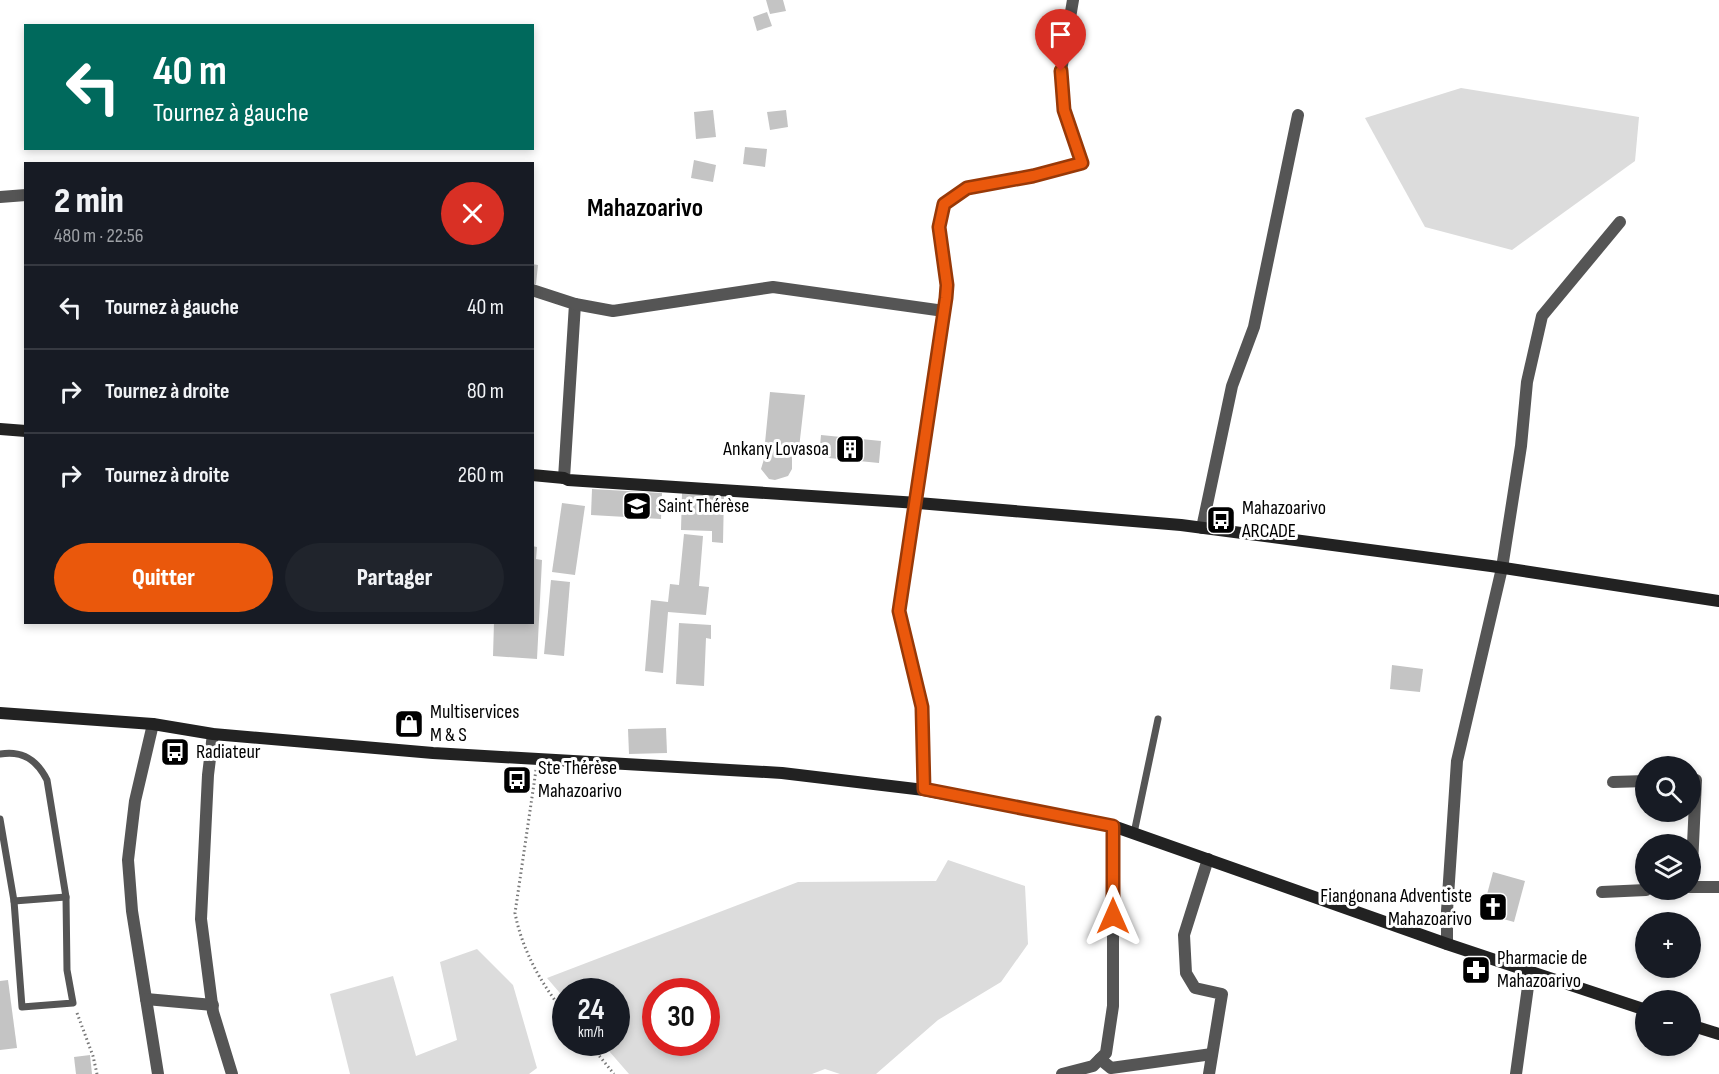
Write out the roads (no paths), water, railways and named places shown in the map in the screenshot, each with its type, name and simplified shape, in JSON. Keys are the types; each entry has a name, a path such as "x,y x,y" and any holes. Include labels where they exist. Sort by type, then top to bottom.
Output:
{"street":[{"path":"924,789 922,707 899,611 947,285 939,227 944,204 967,188 1033,176 1082,163 1064,110 1061,71 1073,0"},
{"path":"1202,528 1232,386 1254,327 1299,115"},
{"path":"0,197 24,195"},
{"path":"1447,944 1457,760 1502,568 1521,446 1527,382 1542,316 1620,222"},
{"path":"534,291 575,304 613,310 773,287 944,311"},
{"path":"564,478 575,304"},
{"path":"0,429 24,432"},
{"path":"534,475 568,480 914,503 1202,528 1502,568 1719,602"},
{"path":"0,712 153,724 213,734 433,753 782,773 924,789 1113,826 1447,944 1635,1006"},
{"path":"153,724 135,801 128,860 132,911 158,1074"},
{"path":"213,734 208,775 201,919 213,1005 232,1074"},
{"path":"1613,782 1635,781"},
{"path":"1062,1074 1093,1066 1106,1053 1113,1006 1113,826"},
{"path":"1208,859 1184,935 1186,973 1195,988 1222,994 1209,1074"},
{"path":"1701,887 1719,886"},
{"path":"1602,892 1635,890"},
{"path":"1516,1074 1530,972"},
{"path":"146,999 213,1005"},
{"path":"1701,1028 1719,1034"},
{"path":"1100,1059 1111,1071 1212,1054"}],"lane":[{"path":"1134,833 1158,719"},
{"path":"0,754 22,754 40,766 47,780 66,897 67,970 73,1003 22,1007 14,901 0,819"},
{"path":"14,901 66,897"}],"place":[{"name":"Ankany Lovasoa","path":"850,449"},
{"name":"Saint Thérèse","path":"637,506"},
{"name":"Mahazoarivo ARCADE","path":"1221,520"},
{"name":"Multiservices M & S","path":"409,724"},
{"name":"Radiateur","path":"175,752"},
{"name":"Ste Thérèse Mahazoarivo","path":"517,780"},
{"name":"Fiangonana Adventiste Mahazoarivo","path":"1493,907"},
{"name":"Pharmacie de Mahazoarivo","path":"1476,970"}],"district":[{"name":"Mahazoarivo","path":"645,208"}]}
